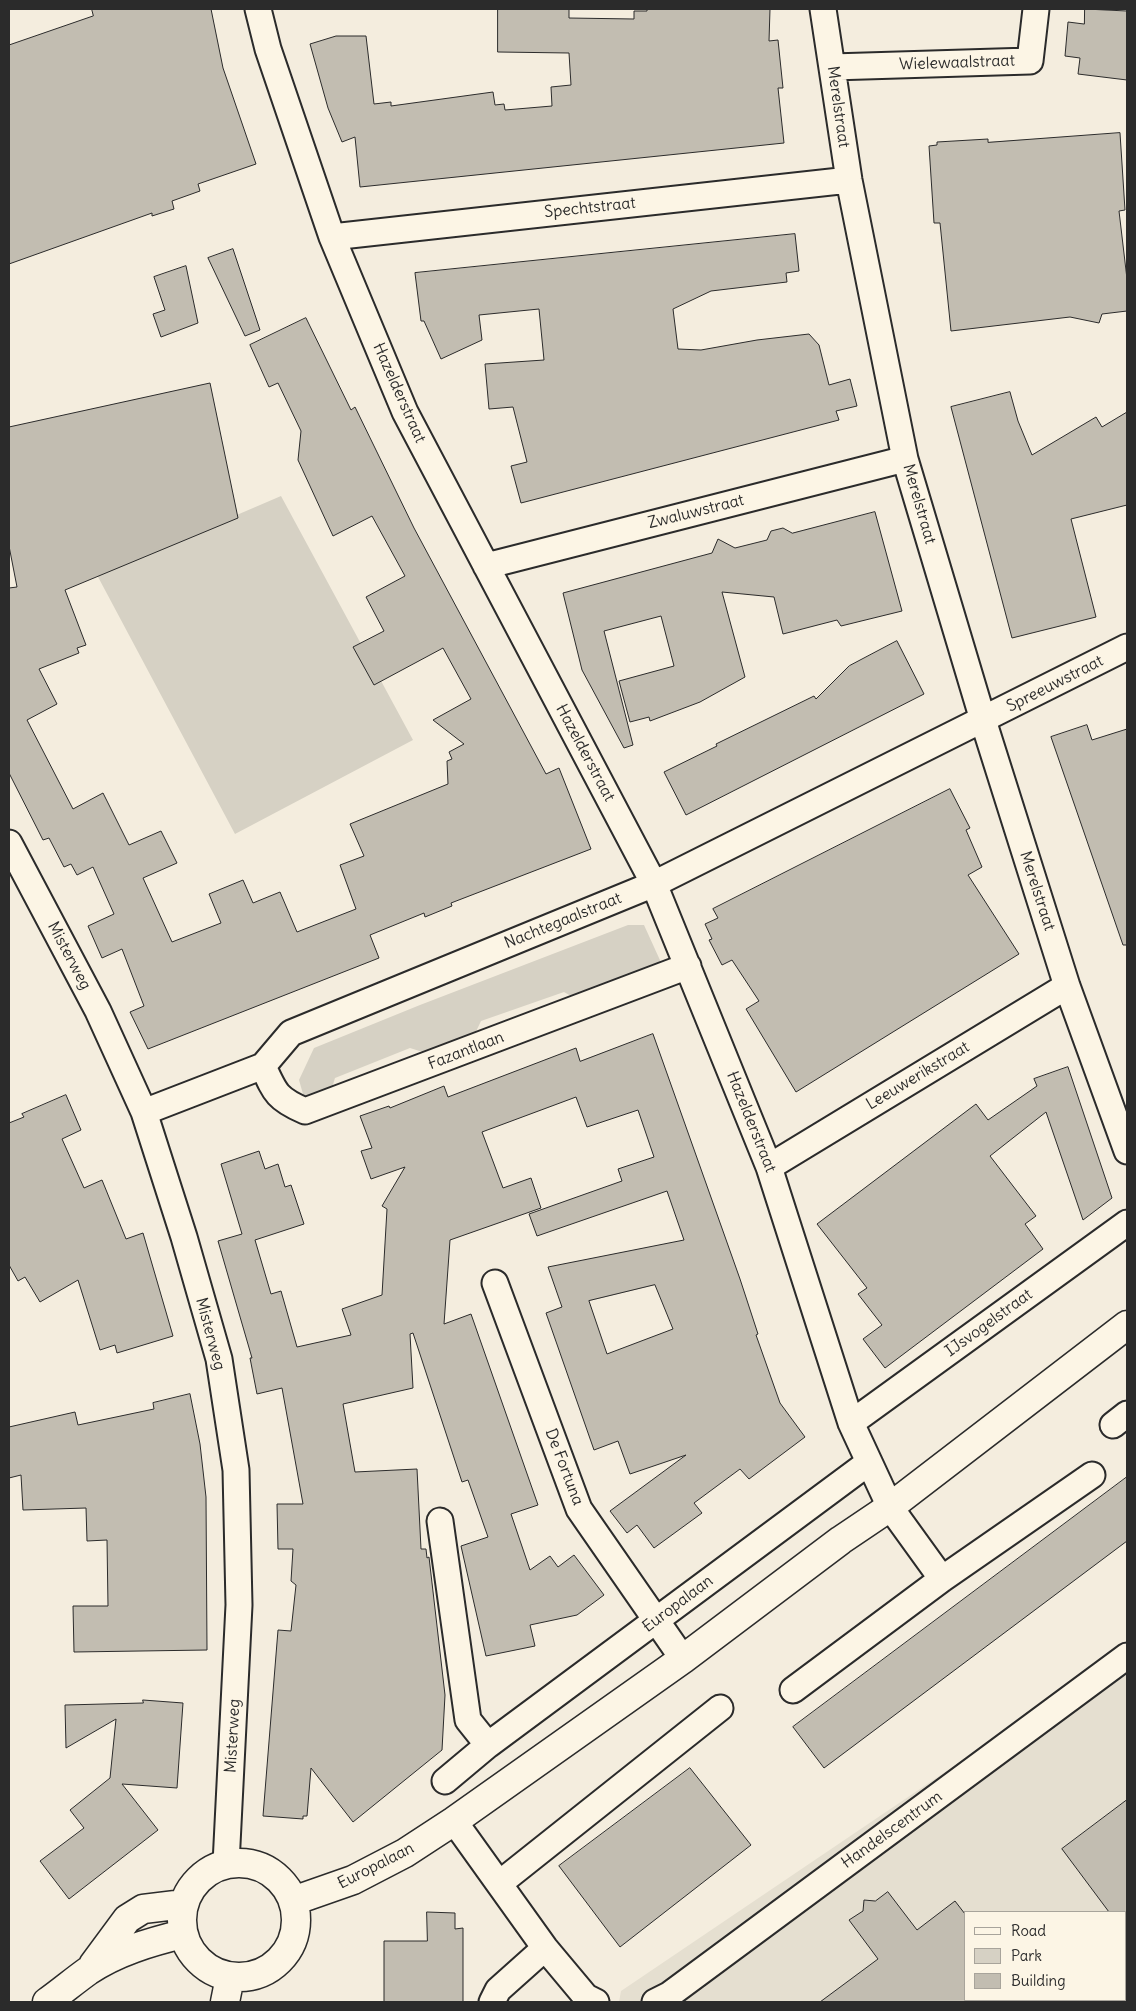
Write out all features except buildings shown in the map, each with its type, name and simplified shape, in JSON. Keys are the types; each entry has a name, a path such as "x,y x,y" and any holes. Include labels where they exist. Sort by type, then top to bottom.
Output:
{"street":[{"name":"Hazelderstraat","path":"258,9 268,49 332,237 405,412 654,884 769,1167 851,1423 868,1463 890,1506"},
{"name":"Merelstraat","path":"824,9 849,180 905,459 983,720 1067,986"},
{"name":"Wielewaalstraat","path":"832,67 1030,61 1036,9"},
{"name":"Spechtstraat","path":"332,237 849,180"},
{"name":"Zwaluwstraat","path":"486,566 905,459"},
{"name":"Spreeuwstraat","path":"983,720 1127,647"},
{"name":"Nachtegaalstraat","path":"144,1112 263,1066 291,1033 654,884 983,720"},
{"name":"Misterweg","path":"9,844 98,1011 144,1112 184,1237 219,1359 236,1470 240,1605 226,1864"},
{"name":"Fazantlaan","path":"263,1066 276,1094 290,1105 305,1111 688,966"},
{"path":"1067,986 1126,1142"},
{"name":"Leeuwerikstraat","path":"769,1167 1067,986"},
{"name":"IJsvogelstraat","path":"851,1423 1127,1223"},
{"name":"De Fortuna","path":"495,1283 579,1509 683,1659"},
{"name":"Europalaan","path":"293,1901 353,1880 405,1853 454,1821 683,1659 841,1540 890,1506 1127,1326"},
{"name":"Europalaan","path":"445,1781 488,1745 868,1463"},
{"path":"793,1690 942,1579 1092,1475"},
{"path":"890,1506 942,1579"},
{"path":"440,1521 468,1720 488,1745"},
{"name":"Handelscentrum","path":"655,2002 669,1995 1127,1656"},
{"path":"500,1883 720,1708"},
{"path":"454,1821 545,1948 586,1997 596,2002"},
{"path":"246,1862 266,1869 283,1883 293,1901 296,1925 290,1948 275,1966 227,1990 192,1955 183,1934 184,1904 196,1881 210,1870 226,1864 246,1862"},
{"path":"89,1970 128,1919 143,1909 184,1904"},
{"path":"47,2002 89,1970 146,1944 183,1934"},
{"path":"492,2002 498,1990 545,1948"}],"shaded area":[{"path":"1127,1649 1127,2002 619,2002 621,1991"}],"green space":[{"path":"281,496 413,740 235,834 97,575"},
{"path":"628,925 644,925 664,969 580,1001 564,992 481,1021 472,1040 429,1054 410,1048 335,1078 331,1091 305,1101 299,1080 314,1048"}]}
